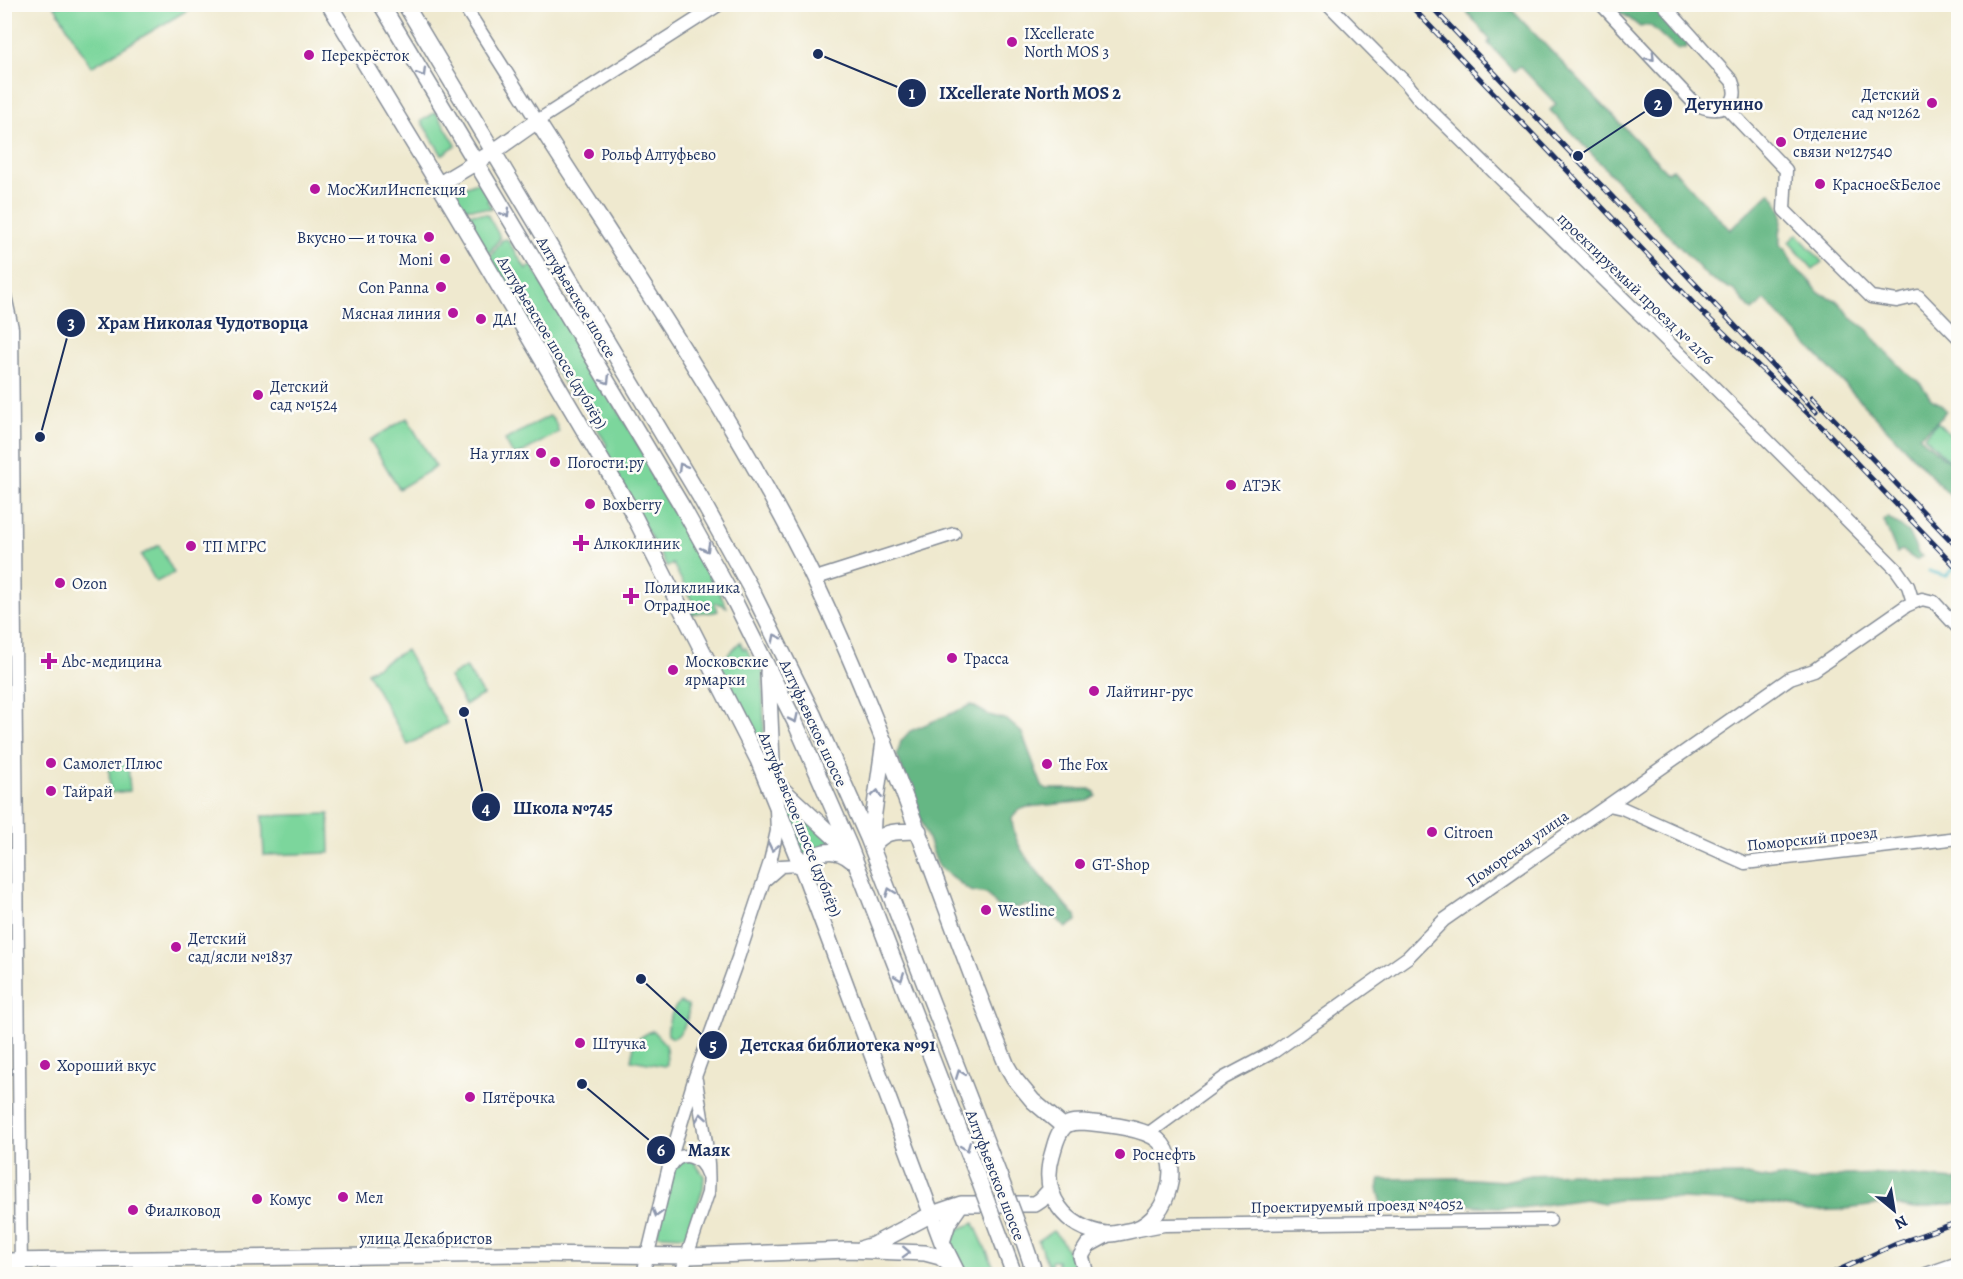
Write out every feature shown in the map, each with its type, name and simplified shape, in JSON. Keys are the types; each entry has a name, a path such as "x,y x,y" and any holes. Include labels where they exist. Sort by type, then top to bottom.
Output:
{"main road":[{"name":"Алтуфьевское шоссе (дублёр)","path":"329,4 631,510 762,768 942,1242 958,1274"},
{"name":"Алтуфьевское шоссе","path":"381,4 695,528 768,666 803,739 857,864 1014,1275"},
{"name":"Алтуфьевское шоссе","path":"405,4 739,565 813,714 872,848 1037,1275"},
{"path":"438,185 476,163 537,121 725,416 761,477 813,579 884,740 1007,1066 1018,1084 1033,1101 1064,1127"},
{"path":"768,666 776,807"},
{"path":"872,848 873,820 884,740"},
{"path":"762,768 773,782 837,838 857,864"},
{"path":"872,848 878,839 889,832 919,831"},
{"path":"800,865 819,853 832,851 844,854 857,864"},
{"path":"1086,1275 1081,1256 1088,1245 1108,1234 1134,1230 1157,1222 1170,1187 1171,1169 1166,1151 1149,1133 1083,1122 1071,1123 1064,1127 1059,1135 1049,1165 1050,1190 1061,1211 1078,1224 1108,1234"},
{"name":"улица Декабристов","path":"848,1251 873,1245 932,1214 961,1204 1035,1204 1050,1190"},
{"path":"942,1242 948,1223 961,1204"},
{"path":"1004,1246 1009,1275"},
{"name":"улица Декабристов","path":"4,1261 21,1268 848,1251 933,1255 945,1260 958,1274"}],"street":[{"path":"463,4 537,121 720,4"},
{"name":"проектируемый проезд № 2176","path":"1328,4 1420,100 1723,396 1896,569 1908,586 1913,602"},
{"path":"1600,4 1697,105 1711,111 1726,107 1735,93 1732,81 1663,4"},
{"path":"1726,107 1786,170 1784,210 1871,297 1897,301 1918,296 1959,337"},
{"path":"4,291 12,328 21,1268"},
{"path":"813,579 954,534"},
{"path":"1913,602 1922,599 1930,600 1959,628"},
{"name":"Поморская улица","path":"1149,1133 1224,1078 1275,1051 1399,964 1444,920 1790,678 1814,670 1913,602"},
{"name":"Поморский проезд","path":"1609,805 1622,808 1745,863 1959,838"},
{"path":"643,1275 668,1171 695,1077 763,885 777,831 776,807"},
{"path":"763,885 777,868 785,865 800,865"},
{"path":"681,1275 708,1193 709,1181 709,1166 695,1077"},
{"path":"668,1171 677,1159 690,1156 701,1163 709,1181"},
{"name":"Проектируемый проезд №4052","path":"1157,1222 1550,1220"},
{"path":"1926,1275 1959,1263"}],"green space":[{"path":"54,5 196,5 91,67"},
{"path":"1457,5 1507,5 1667,172 1673,169 1730,230 1770,192 1781,208 1780,245 1786,251 1794,267 1819,293 1836,300 1854,320 1868,330 1879,345 1911,377 1919,381 1931,399 1946,410 1941,418 1919,436 1958,470 1958,504 1765,300 1752,311 1735,291 1708,277 1550,110 1556,104 1520,66 1514,71 1488,43 1490,40 1463,7"},
{"path":"1613,5 1657,5 1686,34 1689,39 1686,48 1677,49 1649,25 1640,27 1617,12"},
{"path":"436,112 456,145 442,155 421,121"},
{"path":"474,183 480,183 492,198 487,201 492,209 466,208 461,211 454,195 456,191"},
{"path":"463,214 487,214 499,235 500,238 487,256"},
{"path":"1797,234 1822,262 1813,269 1789,242"},
{"path":"507,239 526,269 532,265 720,582 715,585 727,607 716,603 714,604 718,611 691,615 687,607 693,603 673,564 667,567 603,450 607,445 575,391 570,394 489,259 502,240"},
{"path":"549,416 554,419 559,432 518,455 512,453 505,440"},
{"path":"407,418 436,467 399,489 370,440"},
{"path":"1937,422 1958,443 1958,458 1952,464 1924,436"},
{"path":"1887,517 1908,532 1918,553 1922,556 1916,560 1901,550 1897,553 1884,521"},
{"path":"159,545 174,573 156,582 141,555"},
{"path":"740,642 743,649 746,648 755,666 760,664 763,670 764,753 761,752 717,666"},
{"path":"406,650 447,723 408,745 367,672"},
{"path":"466,667 483,695 465,705 449,677"},
{"path":"971,705 989,715 1007,720 1022,733 1042,786 1047,789 1090,789 1095,792 1096,796 1088,801 1027,807 1019,810 1012,818 1016,839 1026,857 1076,915 1077,921 1066,928 1049,910 1027,905 1011,909 997,906 987,894 970,891 938,866 897,755 901,741 910,731"},
{"path":"128,764 130,791 110,793 109,765"},
{"path":"781,796 838,845 803,855 779,797"},
{"path":"329,814 330,853 264,855 262,816"},
{"path":"680,1002 688,1005 688,1014 683,1029 673,1038 668,1035 668,1027 672,1013"},
{"path":"652,1030 666,1045 667,1064 664,1066 631,1060 635,1041"},
{"path":"693,1160 704,1176 703,1189 686,1236 657,1235 673,1168 677,1162"},
{"path":"1573,1173 1592,1177 1746,1175 1769,1179 1779,1177 1812,1181 1845,1175 1892,1174 1958,1179 1958,1204 1914,1209 1886,1204 1808,1211 1773,1204 1664,1198 1624,1199 1604,1203 1585,1199 1521,1208 1457,1203 1404,1207 1382,1204 1378,1189 1380,1179 1457,1178 1504,1181 1531,1175"},
{"path":"974,1223 997,1274 964,1274 952,1252 949,1240 951,1235"},
{"path":"1053,1231 1065,1246 1077,1274 1058,1274 1057,1261 1051,1261 1052,1274 1038,1241"}],"waterway":[{"path":"1929,571 1946,576 1958,564"}],"railway":[{"path":"1409,4 1697,307 1826,431 1958,569"},
{"path":"1429,4 1816,411"},
{"path":"1813,397 1958,548"},
{"path":"1830,1274 1896,1244 1958,1222"}],"place":[{"name":"IXcellerate North MOS 3","path":"1012,42"},
{"name":"IXcellerate North MOS 2","path":"818,54"},
{"name":"Перекрёсток","path":"309,55"},
{"name":"Детский сад №1262","path":"1932,103"},
{"name":"Отделение связи №127540","path":"1781,142"},
{"name":"Рольф Алтуфьево","path":"589,154"},
{"name":"Дегунино","path":"1578,156"},
{"name":"Красное&Белое","path":"1820,184"},
{"name":"МосЖилИнспекция","path":"315,189"},
{"name":"Вкусно — и точка","path":"429,237"},
{"name":"Moni","path":"445,259"},
{"name":"Con Panna","path":"441,287"},
{"name":"Мясная линия","path":"453,313"},
{"name":"ДА!","path":"481,319"},
{"name":"Детский сад №1524","path":"258,395"},
{"name":"Храм Николая Чудотворца","path":"40,437"},
{"name":"На углях","path":"541,453"},
{"name":"Погости.ру","path":"555,462"},
{"name":"АТЭК","path":"1231,485"},
{"name":"Boxberry","path":"590,504"},
{"name":"Алкоклиник","path":"581,543"},
{"name":"ТП МГРС","path":"191,546"},
{"name":"Ozon","path":"60,583"},
{"name":"Поликлиника Отрадное","path":"631,596"},
{"name":"Трасса","path":"952,658"},
{"name":"Abc-медицина","path":"49,661"},
{"name":"Московские ярмарки","path":"673,670"},
{"name":"Лайтинг-рус","path":"1094,691"},
{"name":"Школа №745","path":"464,712"},
{"name":"Самолет Плюс","path":"51,763"},
{"name":"The Fox","path":"1047,764"},
{"name":"Тайрай","path":"51,791"},
{"name":"Citroen","path":"1432,832"},
{"name":"GT-Shop","path":"1080,864"},
{"name":"Westline","path":"986,910"},
{"name":"Детский сад/ясли №1837","path":"176,947"},
{"name":"Детская библиотека №91","path":"641,979"},
{"name":"Штучка","path":"580,1043"},
{"name":"Хороший вкус","path":"45,1065"},
{"name":"Маяк","path":"582,1084"},
{"name":"Пятёрочка","path":"470,1097"},
{"name":"Роснефть","path":"1120,1154"},
{"name":"Мел","path":"343,1197"},
{"name":"Комус","path":"257,1199"},
{"name":"Фиалковод","path":"133,1210"}]}
